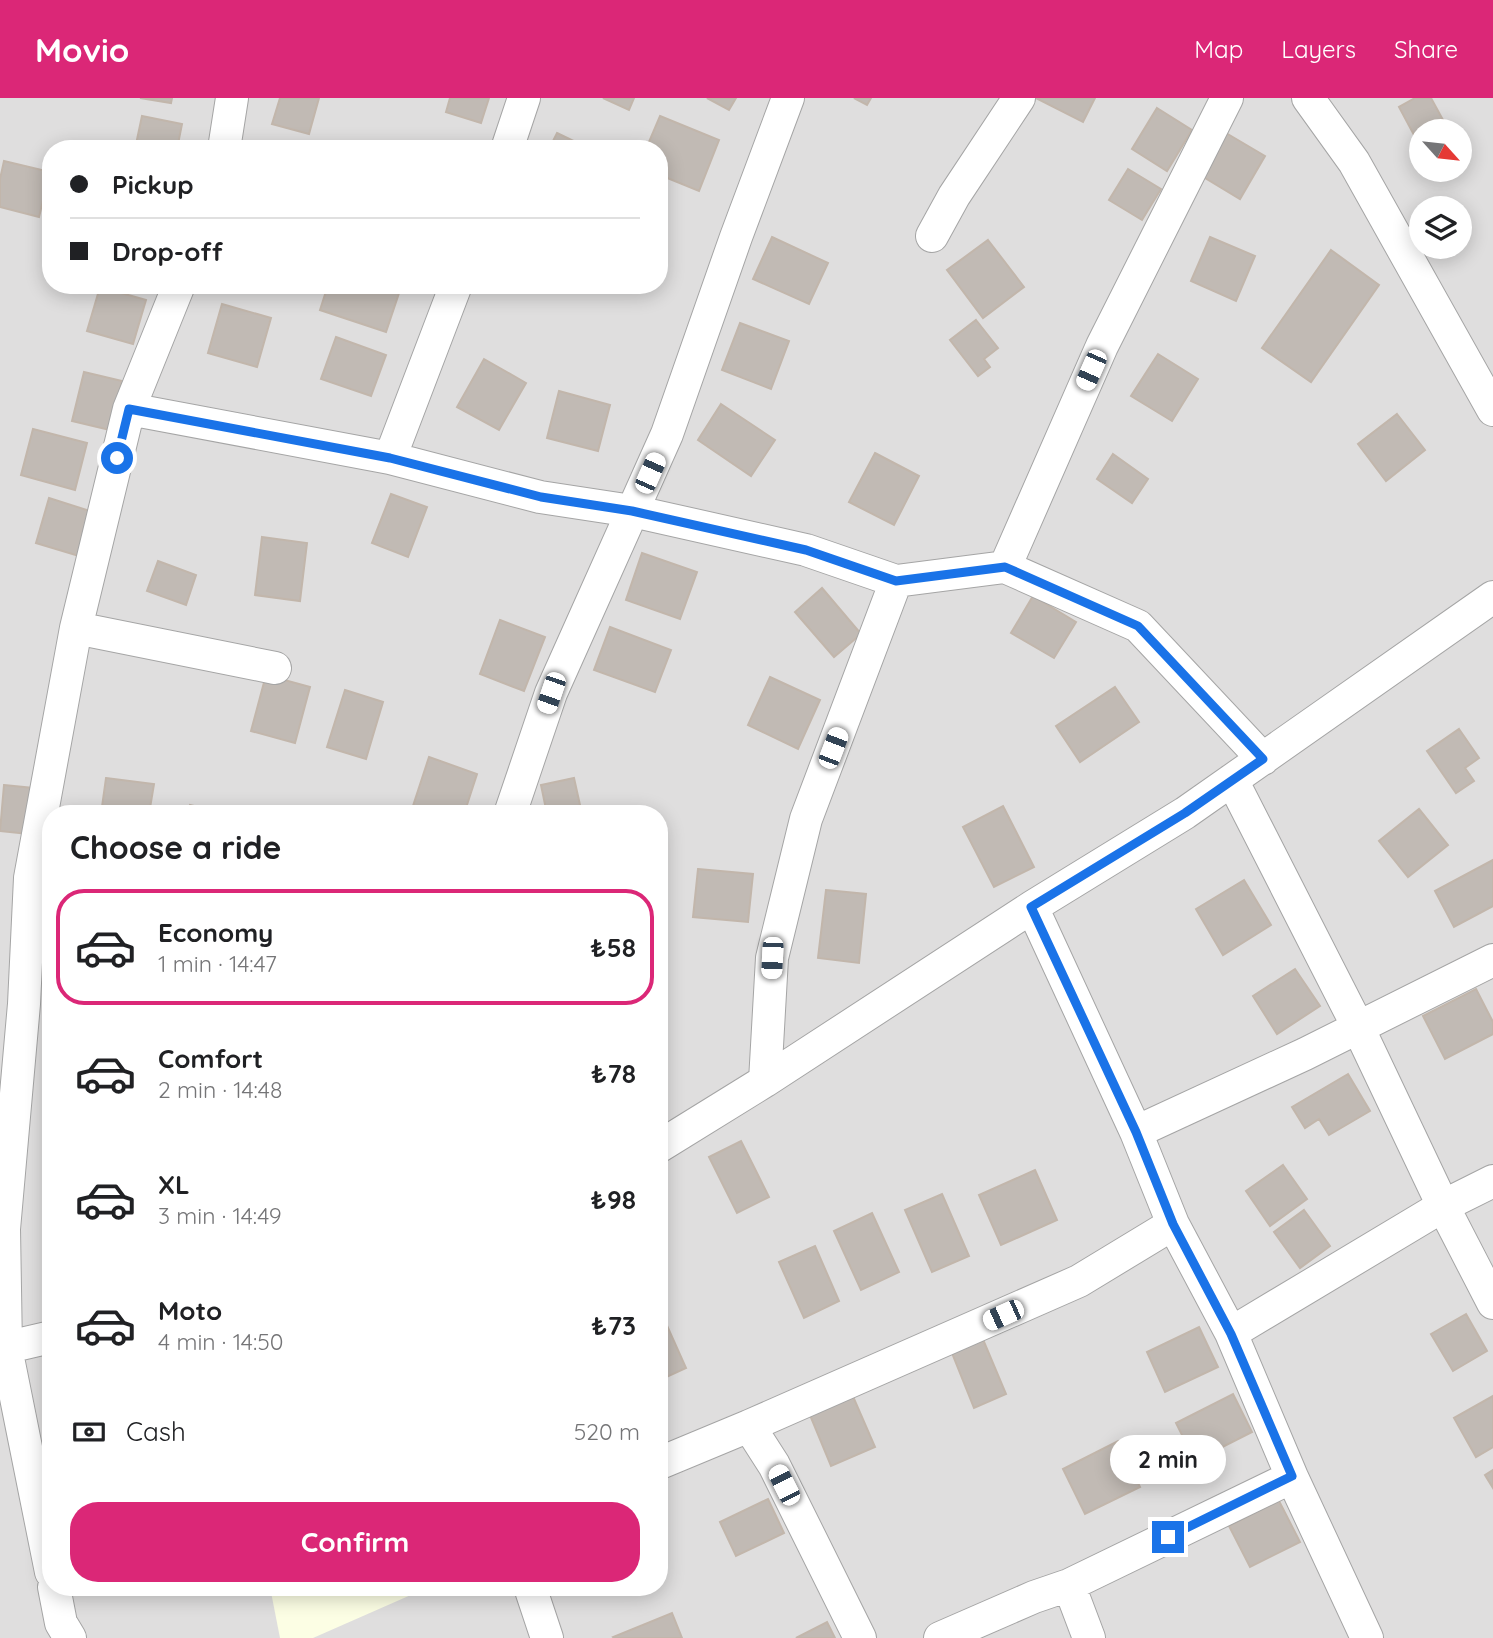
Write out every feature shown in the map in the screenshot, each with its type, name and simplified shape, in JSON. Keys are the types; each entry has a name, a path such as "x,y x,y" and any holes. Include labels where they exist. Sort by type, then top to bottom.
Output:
{"street":[{"path":"225,140 232,98"},
{"path":"510,140 524,98"},
{"path":"513,805 551,693 667,434 736,237 789,98"},
{"path":"932,236 954,196 1019,98"},
{"path":"1005,567 1102,346 1227,98"},
{"path":"1307,98 1354,162 1493,410"},
{"path":"43,805 76,628 129,409 175,294"},
{"path":"390,458 453,294"},
{"path":"129,409 390,458 541,497 632,511 806,550 896,581 1005,567 1138,626 1263,759"},
{"path":"765,1081 772,958 806,819 896,581"},
{"path":"668,1141 1031,907 1185,813 1493,597"},
{"path":"76,628 275,668"},
{"path":"1232,780 1358,1027 1443,1206 1493,1303"},
{"path":"42,813 30,878 37,1007 4,1229 3,1348 42,1530"},
{"path":"1031,907 1136,1132 1173,1224 1231,1334 1292,1476 1367,1638"},
{"path":"1136,1132 1493,960"},
{"path":"1231,1334 1443,1206 1493,1181"},
{"path":"668,1460 1079,1281 1173,1224"},
{"path":"3,1348 42,1339"},
{"path":"750,1426 774,1465 860,1638"},
{"path":"940,1638 1034,1597 1069,1585 1292,1476"},
{"path":"1069,1585 1089,1638"},
{"path":"56,1596 61,1623 70,1638"},
{"path":"533,1596 547,1638"}],"shaded area":[{"path":"0,98 1493,98 1493,1638 0,1638"},
{"path":"272,1596 409,1596 313,1638 280,1638"}],"building":[{"path":"140,98 172,98 171,103"},
{"path":"280,98 319,98 309,134 272,124"},
{"path":"450,98 489,98 481,123 446,112"},
{"path":"603,98 634,98 629,110"},
{"path":"707,98 736,98 729,110"},
{"path":"854,98 871,98 867,105"},
{"path":"1036,98 1095,98 1083,122"},
{"path":"1415,98 1431,98 1442,119 1409,119 1409,126 1399,107"},
{"path":"1157,108 1192,130 1167,171 1132,149"},
{"path":"142,116 182,124 179,140 137,140"},
{"path":"660,116 719,140 699,191 668,178 668,140 650,140"},
{"path":"557,133 571,140 554,140"},
{"path":"1226,133 1265,156 1240,199 1200,175"},
{"path":"4,161 42,170 42,205 39,217 0,207 0,179"},
{"path":"1128,169 1161,189 1142,220 1109,200"},
{"path":"772,237 828,263 809,304 753,279"},
{"path":"1210,237 1255,256 1236,301 1191,281"},
{"path":"988,240 1024,287 983,318 947,270"},
{"path":"1331,250 1379,285 1311,382 1262,348"},
{"path":"98,294 125,294 146,300 133,344 87,331"},
{"path":"325,294 399,294 386,332 320,310"},
{"path":"222,304 271,318 257,367 208,353"},
{"path":"976,320 998,348 984,359 990,367 978,376 950,340"},
{"path":"740,323 789,341 771,389 722,370"},
{"path":"336,337 386,355 371,396 321,379"},
{"path":"1158,354 1198,379 1172,421 1131,396"},
{"path":"484,359 526,383 499,430 457,407"},
{"path":"84,372 122,381 110,430 72,421"},
{"path":"559,391 610,405 598,451 547,438"},
{"path":"721,404 775,440 751,476 698,440"},
{"path":"1397,414 1425,450 1386,481 1358,444"},
{"path":"33,429 87,443 75,490 21,475"},
{"path":"875,453 919,476 894,525 849,502"},
{"path":"1113,454 1148,479 1132,503 1097,479"},
{"path":"391,494 427,507 408,557 372,543"},
{"path":"49,498 93,512 79,556 36,543"},
{"path":"262,537 307,543 300,601 255,595"},
{"path":"642,553 697,572 680,619 626,600"},
{"path":"158,561 196,575 186,605 147,591"},
{"path":"822,588 861,634 834,657 795,612"},
{"path":"1033,596 1076,622 1054,658 1011,633"},
{"path":"500,620 545,637 524,691 480,674"},
{"path":"610,627 671,650 655,692 594,670"},
{"path":"266,675 310,687 295,743 251,731"},
{"path":"770,677 820,700 798,749 748,725"},
{"path":"1115,687 1139,722 1080,762 1056,726"},
{"path":"345,690 383,702 366,759 327,747"},
{"path":"1459,729 1479,758 1465,768 1474,781 1456,793 1427,751"},
{"path":"429,757 477,774 467,805 413,805"},
{"path":"106,778 154,784 150,805 102,805"},
{"path":"574,778 580,805 545,805 541,785"},
{"path":"4,785 33,788 28,834 0,831"},
{"path":"1003,806 1034,867 994,887 963,827"},
{"path":"1419,809 1448,845 1408,877 1379,841"},
{"path":"1493,860 1493,906 1454,927 1435,891"},
{"path":"698,869 753,874 748,922 693,917"},
{"path":"1244,880 1271,925 1223,955 1196,909"},
{"path":"826,890 866,894 859,963 818,958"},
{"path":"1295,969 1320,1006 1277,1034 1253,996"},
{"path":"1476,989 1493,1022 1493,1034 1445,1059 1423,1016"},
{"path":"1348,1074 1370,1111 1329,1135 1319,1119 1305,1128 1292,1107"},
{"path":"741,1141 769,1197 737,1213 709,1157"},
{"path":"1283,1165 1307,1199 1270,1226 1246,1191"},
{"path":"1035,1170 1057,1220 1001,1245 979,1195"},
{"path":"942,1194 969,1256 932,1272 905,1210"},
{"path":"1304,1210 1330,1246 1300,1268 1274,1232"},
{"path":"872,1213 899,1272 861,1290 834,1231"},
{"path":"815,1246 839,1301 804,1318 779,1262"},
{"path":"1466,1314 1487,1351 1453,1371 1431,1334"},
{"path":"1199,1327 1218,1367 1165,1392 1147,1352"},
{"path":"668,1328 686,1368 668,1376"},
{"path":"979,1330 1006,1394 974,1408 948,1343"},
{"path":"848,1385 875,1447 831,1466 805,1403"},
{"path":"1233,1394 1252,1432 1195,1461 1176,1423"},
{"path":"1493,1396 1493,1447 1476,1457 1454,1418"},
{"path":"1118,1441 1140,1487 1085,1514 1063,1469"},
{"path":"1493,1470 1493,1488 1485,1475"},
{"path":"768,1499 784,1533 736,1556 720,1522"},
{"path":"1279,1501 1300,1542 1250,1567 1229,1526"},
{"path":"672,1613 682,1638 613,1637"},
{"path":"827,1622 835,1638 796,1638"}],"route":[{"path":"117,458 129,409 390,458 541,497 632,511 806,550 896,581 1005,567 1138,626 1263,759 1185,813 1031,907 1136,1132 1173,1224 1231,1334 1292,1476 1168,1537"}]}
